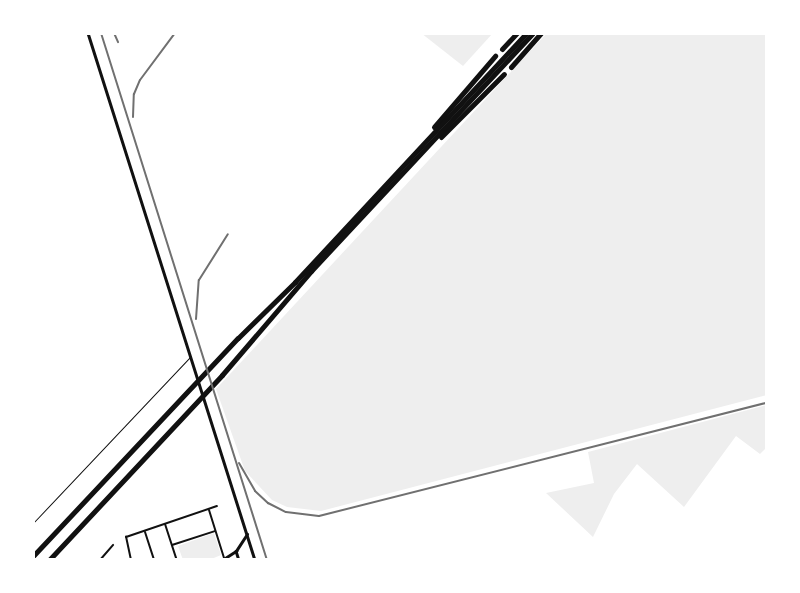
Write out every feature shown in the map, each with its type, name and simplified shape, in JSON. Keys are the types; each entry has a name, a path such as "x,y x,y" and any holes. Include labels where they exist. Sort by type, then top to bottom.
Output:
{"highway":[{"path":"502,49 517,33"},
{"path":"49,560 204,398 311,271 526,33"},
{"path":"33,556 217,360 533,33"},
{"path":"511,67 541,33"},
{"path":"426,144 495,56"},
{"path":"426,144 504,74"}],"street":[{"path":"89,33 256,560"},
{"path":"131,560 125,541 128,536 217,506"},
{"path":"209,509 223,559 236,551 247,534"},
{"path":"165,524 177,560"},
{"path":"172,545 216,530"},
{"path":"145,531 154,560"},
{"path":"100,560 113,545"},
{"path":"236,551 239,560"},
{"path":"105,554 107,560"}],"lane":[{"path":"33,523 192,356"}],"shaded area":[{"path":"421,33 493,33 463,66"},
{"path":"547,33 767,33 767,395 321,511 287,507 272,500 245,471 216,389"},
{"path":"767,405 767,447 760,454 736,436 684,507 637,464 614,494 593,537 546,493 594,483 588,452"},
{"path":"214,533 221,555 209,560 183,560 178,546"}],"railway":[{"path":"101,33 267,560"},
{"path":"114,33 118,42"},
{"path":"133,117 134,94 140,80 175,33"},
{"path":"196,319 199,280 228,234"},
{"path":"239,463 255,491 268,503 286,512 319,516 767,403"}]}
